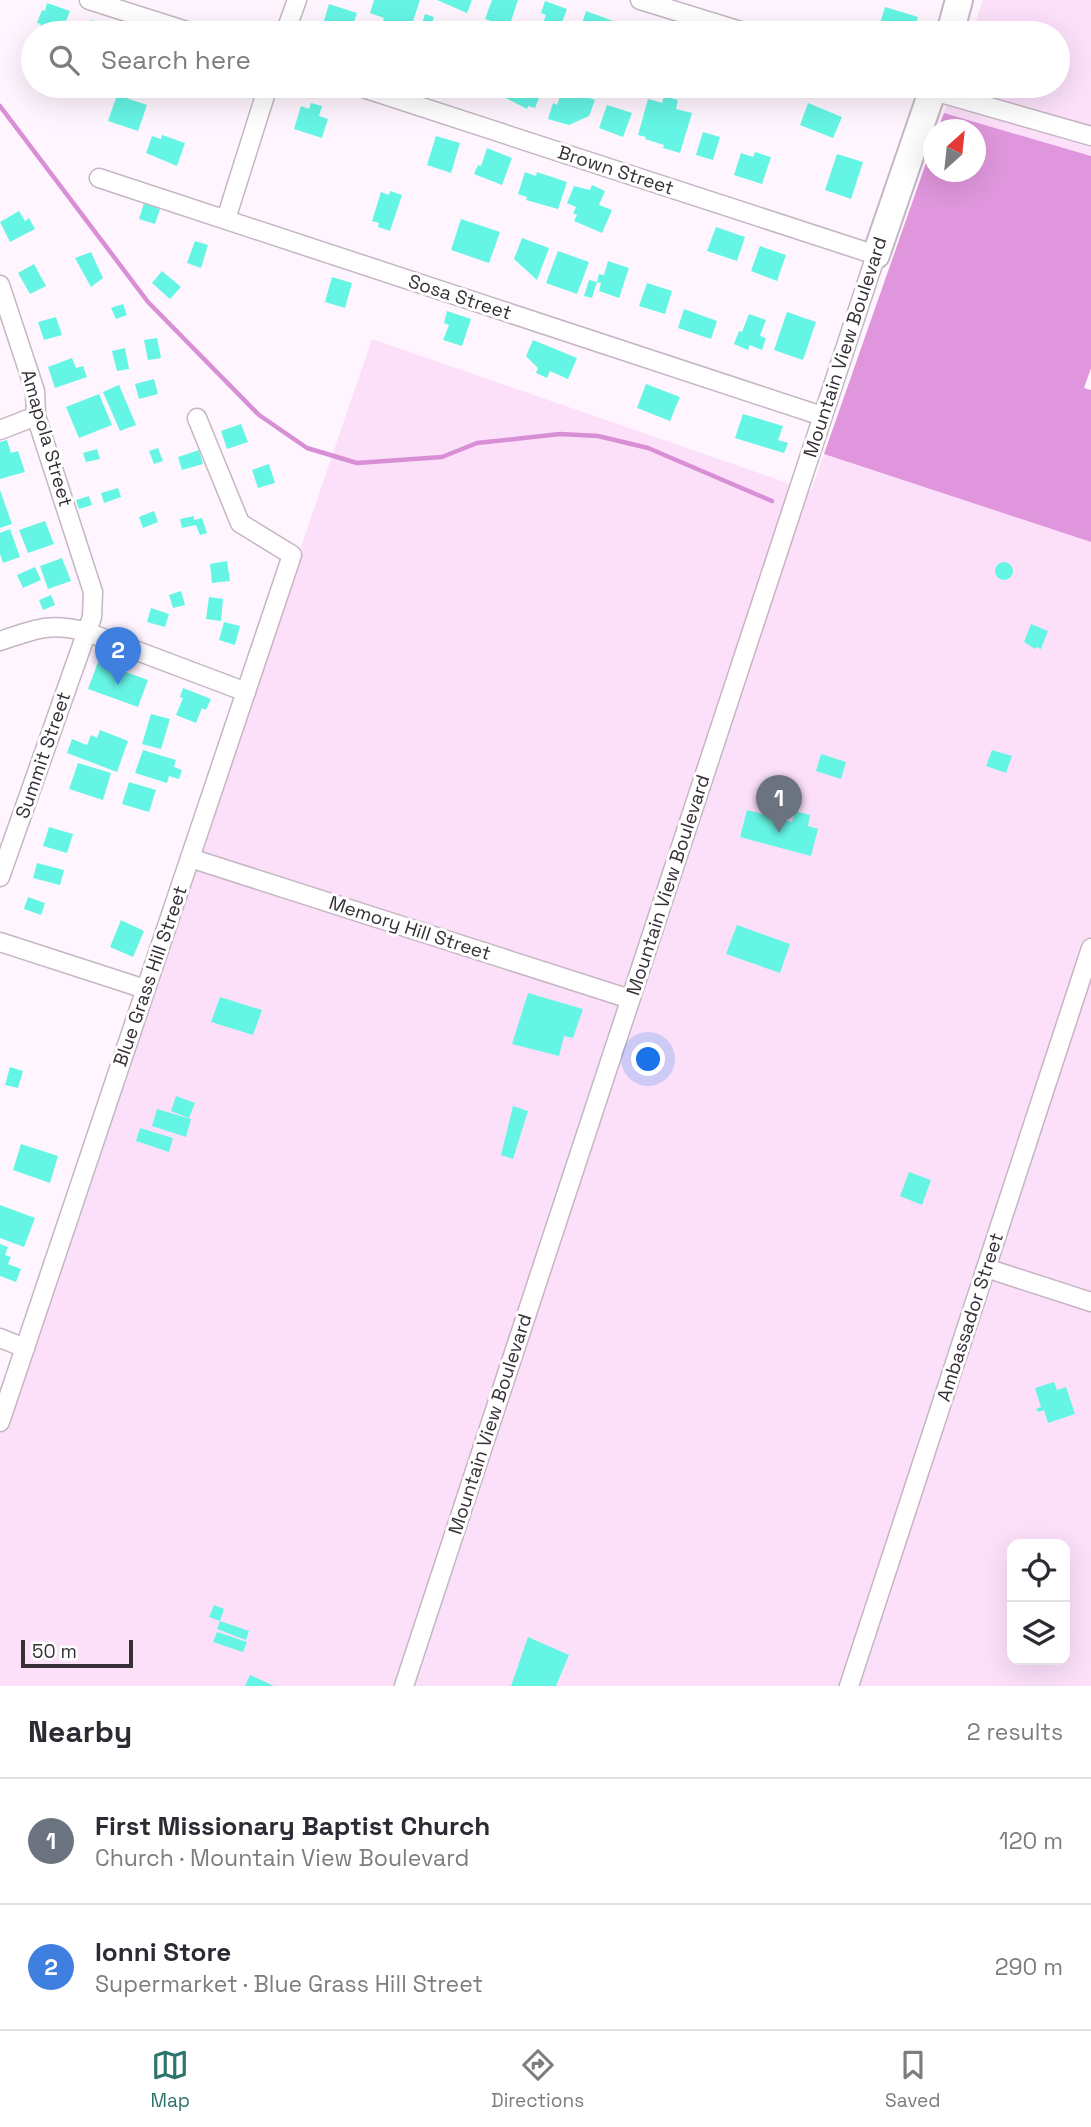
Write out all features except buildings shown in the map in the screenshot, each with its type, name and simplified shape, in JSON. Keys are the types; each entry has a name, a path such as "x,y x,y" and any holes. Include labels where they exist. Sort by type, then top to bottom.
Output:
{"street":[{"path":"89,0 111,3 160,21"},
{"path":"289,21 297,0"},
{"path":"640,0 708,21"},
{"path":"953,21 959,0"},
{"path":"226,219 264,98"},
{"name":"Brown Street","path":"394,98 876,255"},
{"name":"Mountain View Boulevard","path":"404,1686 876,255 925,98"},
{"path":"965,98 1091,136"},
{"name":"Sosa Street","path":"99,178 822,416"},
{"name":"Amapola Street","path":"0,285 35,391 36,416 93,592 92,617 87,632"},
{"path":"0,430 36,416"},
{"name":"Blue Grass Hill Street","path":"0,1422 292,555 240,523 197,418"},
{"path":"0,641 51,626 64,626 87,632 246,692"},
{"name":"Summit Street","path":"0,877 87,632"},
{"name":"Memory Hill Street","path":"190,858 630,999"},
{"path":"0,942 145,989"},
{"name":"Ambassador Street","path":"849,1686 1091,948"},
{"path":"986,1268 1091,1302"},
{"path":"0,1338 25,1348"}],"shaded area":[{"path":"983,0 1091,0 1091,156 986,125 986,119 965,119 944,113 949,98 1070,98 1070,21 976,21"},
{"path":"944,113 965,119 942,119"},
{"path":"986,125 1091,156 1091,368 1084,388 1091,390 1091,542 824,454 923,172 923,182 986,182"},
{"path":"372,339 811,491 824,454 1091,542 1091,1686 0,1686 0,1428"}],"waterway":[{"path":"0,106 148,302 259,415 307,448 357,463 442,457 477,443 560,434 598,436 648,448 772,501"}],"place":[{"name":"Ionni Store","path":"118,685"},
{"name":"First Missionary Baptist Church","path":"779,833"}]}
